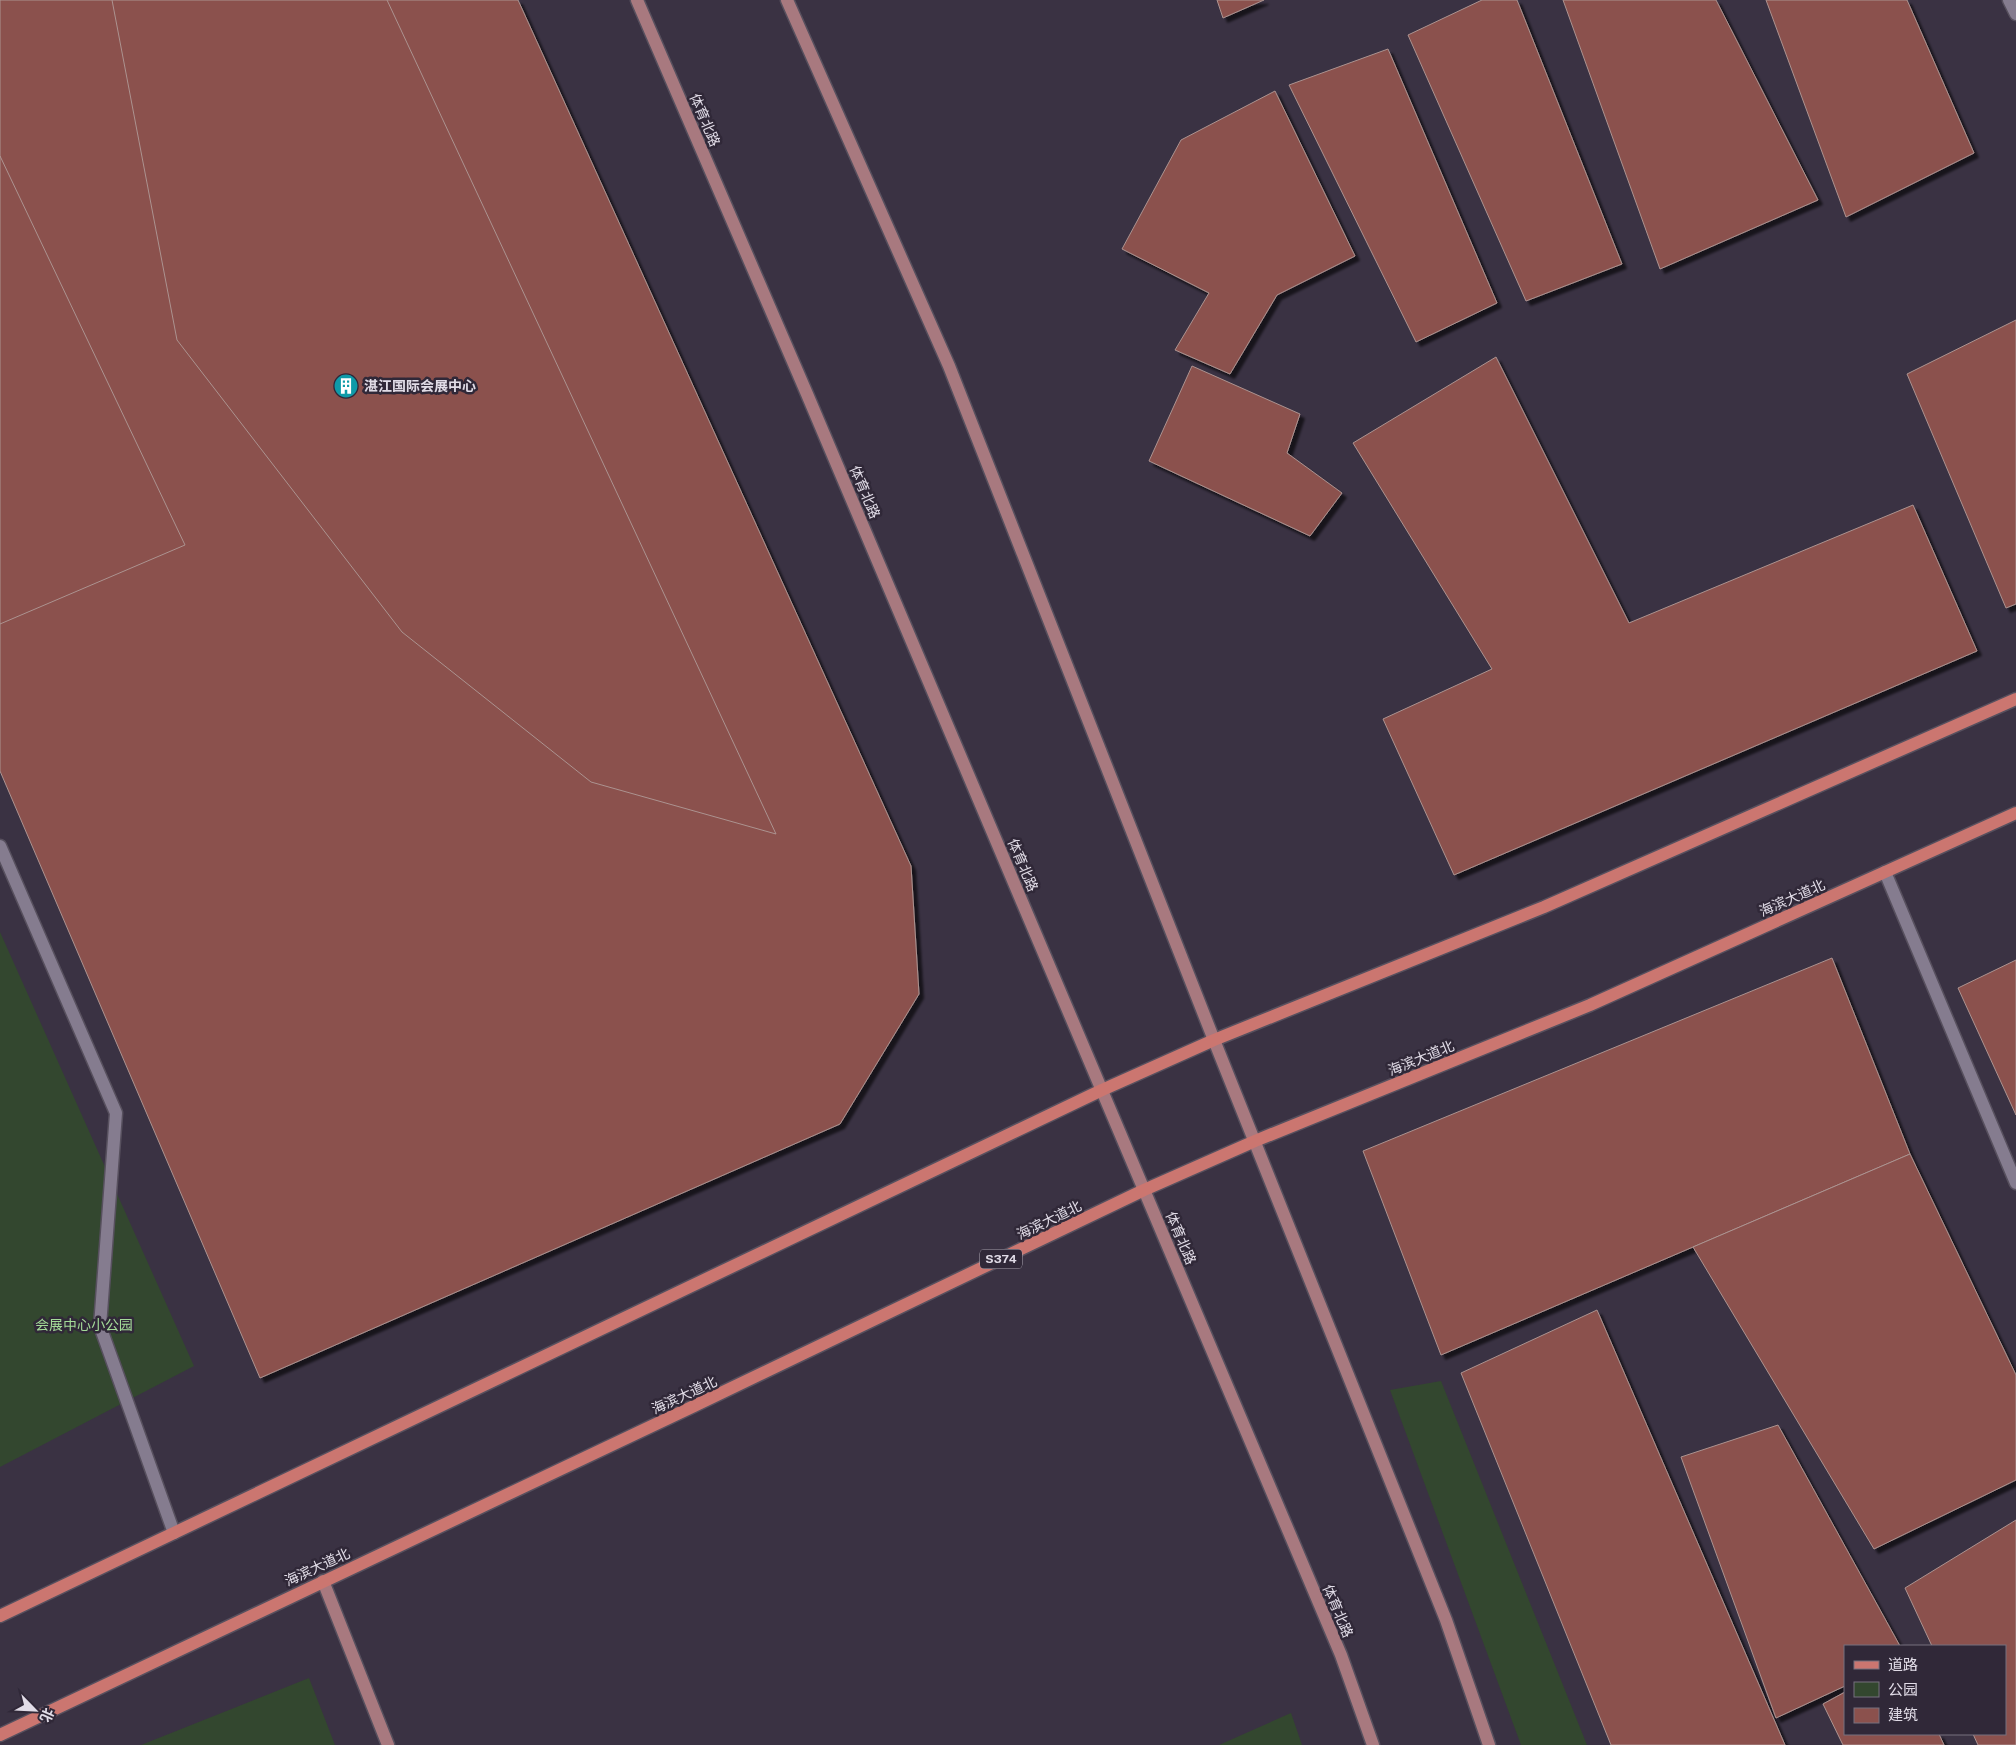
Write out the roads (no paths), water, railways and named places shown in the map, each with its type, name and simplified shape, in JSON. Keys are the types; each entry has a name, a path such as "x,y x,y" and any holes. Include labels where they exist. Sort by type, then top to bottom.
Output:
{"main road":[{"name":"体育北路","path":"637,0 807,394 1341,1655 1373,1745"},
{"path":"787,0 950,366 1214,1040 1446,1620 1489,1745"},
{"path":"0,1616 1102,1090 1214,1040 1544,907 2016,699"},
{"name":"海滨大道北","path":"0,1735 1144,1190 1255,1141 1590,1005 2016,813"},
{"path":"323,1581 388,1745"}],"street":[{"path":"2009,0 2016,14"},
{"path":"0,846 116,1113 100,1326 174,1533"},
{"path":"1885,872 2016,1184"}],"place":[{"name":"湛江国际会展中心","path":"346,386"}],"park label":[{"name":"会展中心小公园","path":"84,1325"}]}
